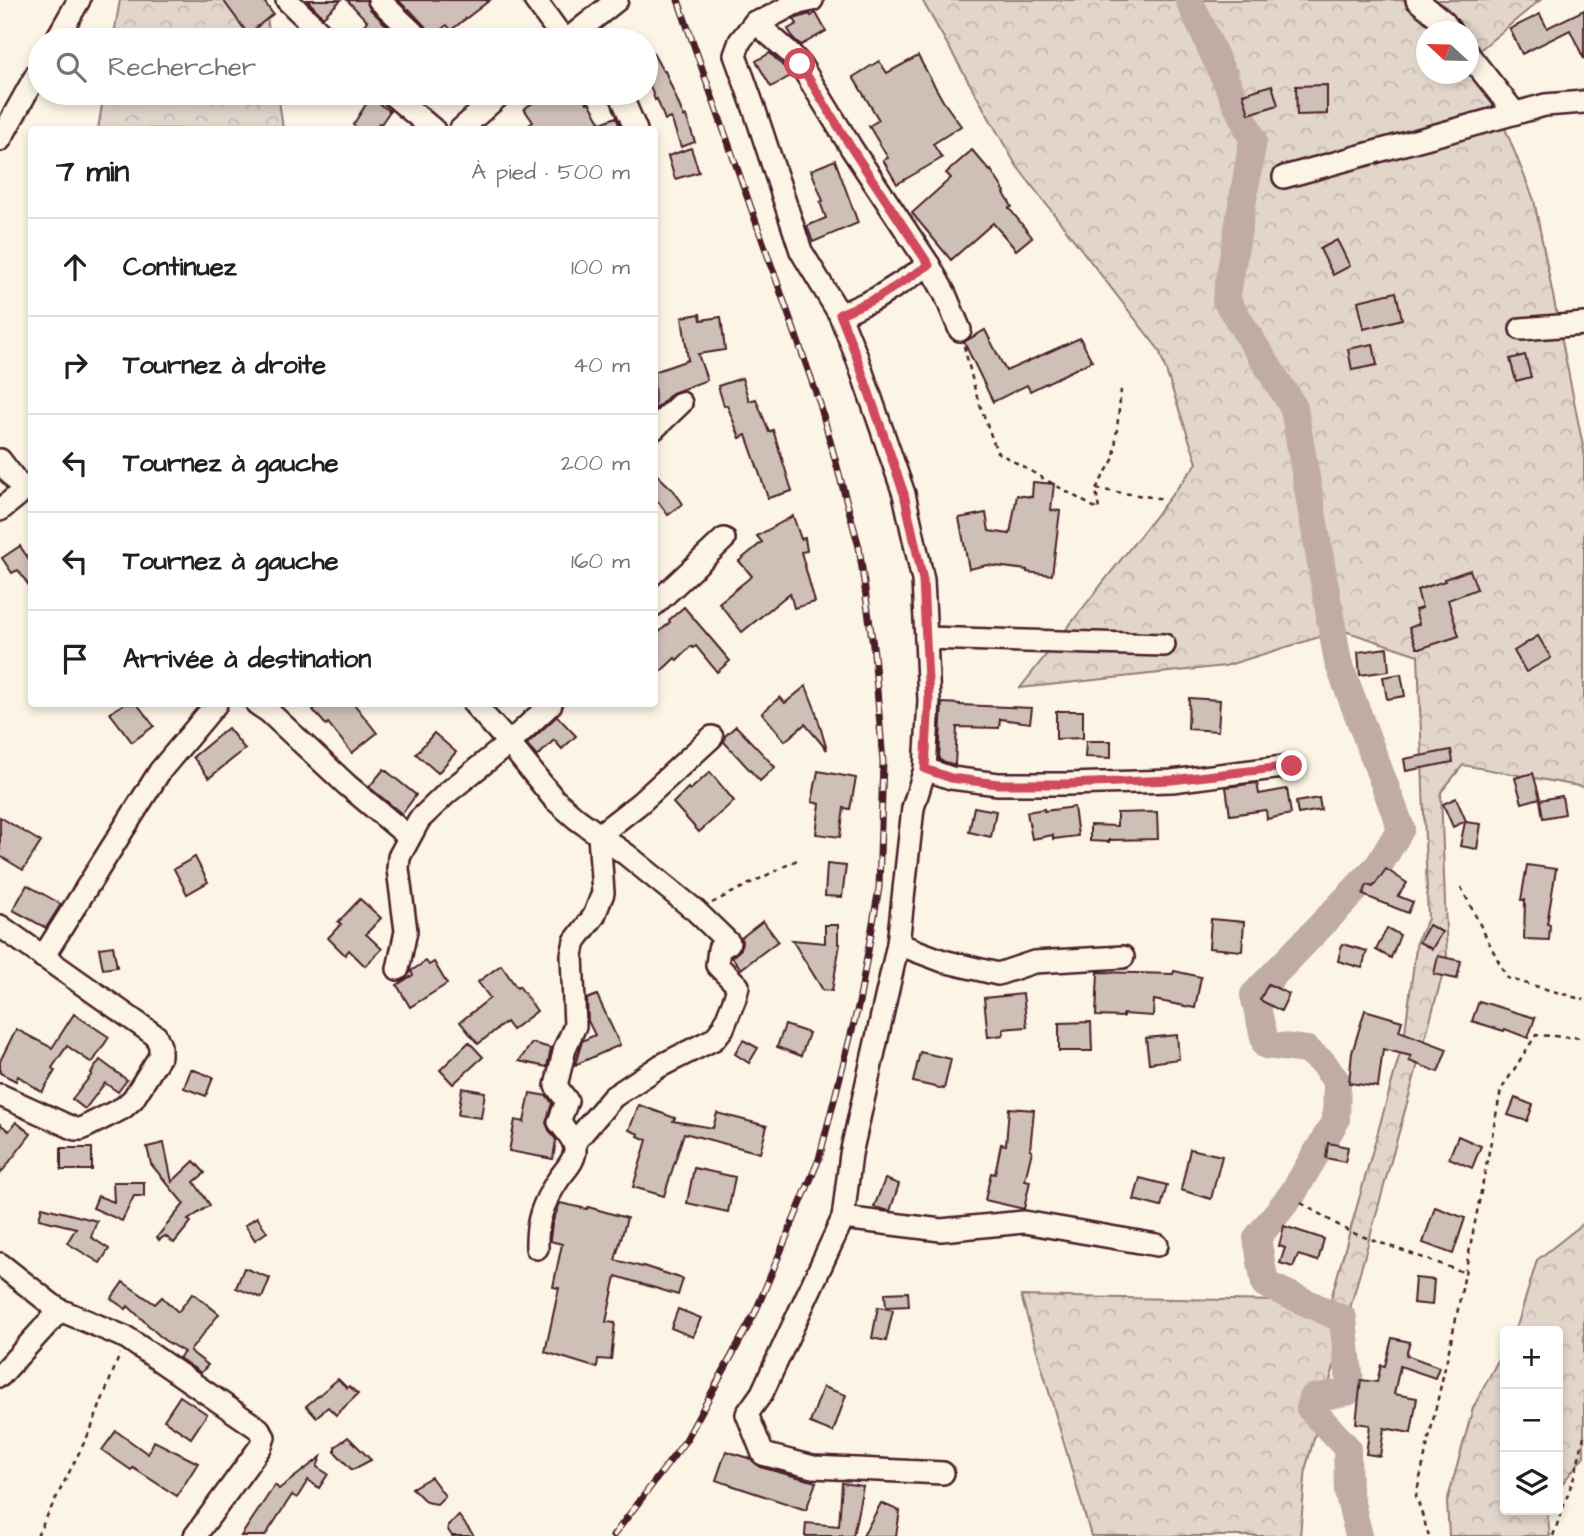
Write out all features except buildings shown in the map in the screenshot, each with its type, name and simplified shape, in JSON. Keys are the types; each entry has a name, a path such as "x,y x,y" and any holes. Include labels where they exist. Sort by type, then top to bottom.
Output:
{"street":[{"path":"63,28 79,0"},
{"path":"287,0 316,28"},
{"path":"379,0 408,28"},
{"path":"535,0 560,28"},
{"path":"583,28 617,0"},
{"path":"812,0 794,4 755,22 740,41 735,55 801,251 840,314 904,494 923,580 929,700 925,769 913,808 898,944 851,1154 843,1218 762,1393 747,1414 763,1454 813,1466 943,1474"},
{"path":"1417,0 1443,21"},
{"path":"755,22 800,64 852,149 929,265 945,293 960,330"},
{"path":"1479,68 1515,113"},
{"path":"0,140 28,90"},
{"path":"1284,177 1545,105 1584,102"},
{"path":"404,105 429,126"},
{"path":"463,126 480,105"},
{"path":"625,105 634,126"},
{"path":"840,314 877,298 929,265"},
{"path":"1521,329 1584,324"},
{"path":"658,425 681,403"},
{"path":"0,460 27,487 0,510"},
{"path":"658,601 724,539"},
{"path":"926,638 1164,645"},
{"path":"43,957 160,771 213,707"},
{"path":"262,707 346,785 409,837"},
{"path":"477,707 554,799 696,911 729,943 719,949 717,965 738,986 723,1028 714,1039 660,1066 612,1097 574,1143"},
{"path":"398,969 406,930 398,869 399,858 409,837 419,820 446,793 509,743 548,707"},
{"path":"599,835 640,803 712,737"},
{"path":"925,769 951,778 998,784 1067,784 1172,780 1292,766"},
{"path":"537,1248 543,1206 575,1152 574,1143 559,1122 567,1101 556,1086 565,1048 575,1026 572,955 575,941 594,916 603,893 599,835"},
{"path":"0,926 156,1036 160,1046 160,1056 133,1099 123,1108 81,1129 75,1129 0,1095"},
{"path":"898,944 943,961 998,974 1034,962 1123,957"},
{"path":"843,1218 941,1230 1024,1222 1157,1245"},
{"path":"0,1264 60,1310 127,1338 259,1429 264,1437 261,1446 195,1536"},
{"path":"0,1377 60,1310"}],"path":[{"path":"960,330 976,394 998,452 1099,510 1096,489 1114,458 1121,390"},
{"path":"1096,489 1164,499"},
{"path":"696,911 799,859"},
{"path":"1461,887 1507,978 1584,1000"},
{"path":"1429,1536 1416,1496 1465,1273 1501,1090 1536,1035 1584,1038"},
{"path":"1301,1203 1350,1232 1465,1273"},
{"path":"37,1536 91,1429 127,1338"},
{"path":"1553,1536 1576,1471 1584,1436"}],"green space":[{"path":"120,0 265,0 268,28 115,28"},
{"path":"922,0 1540,0 1479,51 1479,21 1416,21 1416,84 1479,84 1479,64 1534,200 1584,451 1584,787 1463,765 1441,792 1447,959 1306,1467 1300,1536 1091,1536 1021,1296 1330,1302 1404,1039 1417,940 1428,919 1418,655 1342,630 1225,666 1020,688 1197,463 1159,350 1016,165"},
{"path":"102,105 280,105 283,126 98,126"},
{"path":"1584,1223 1584,1456 1563,1483 1563,1326 1516,1326 1537,1260"},
{"path":"1500,1357 1500,1515 1548,1515 1550,1536 1449,1536 1447,1502 1473,1408"}],"waterway":[{"path":"1189,0 1253,140 1226,300 1294,408 1338,662 1401,828 1379,865 1254,995 1266,1045 1307,1050 1323,1063 1337,1082 1336,1120 1293,1193 1257,1238 1265,1284 1343,1319 1350,1383 1347,1392 1312,1398 1310,1408 1347,1448 1348,1491 1359,1536"}],"railway":[{"path":"613,1536 686,1440 755,1313 819,1159 859,1003 879,888 883,762 874,653 859,547 820,404 678,0"}],"route":[{"path":"800,64 872,181 929,265 877,298 840,314 904,494 923,580 929,700 925,769 951,778 998,784 1067,784 1172,780 1292,766"}]}
